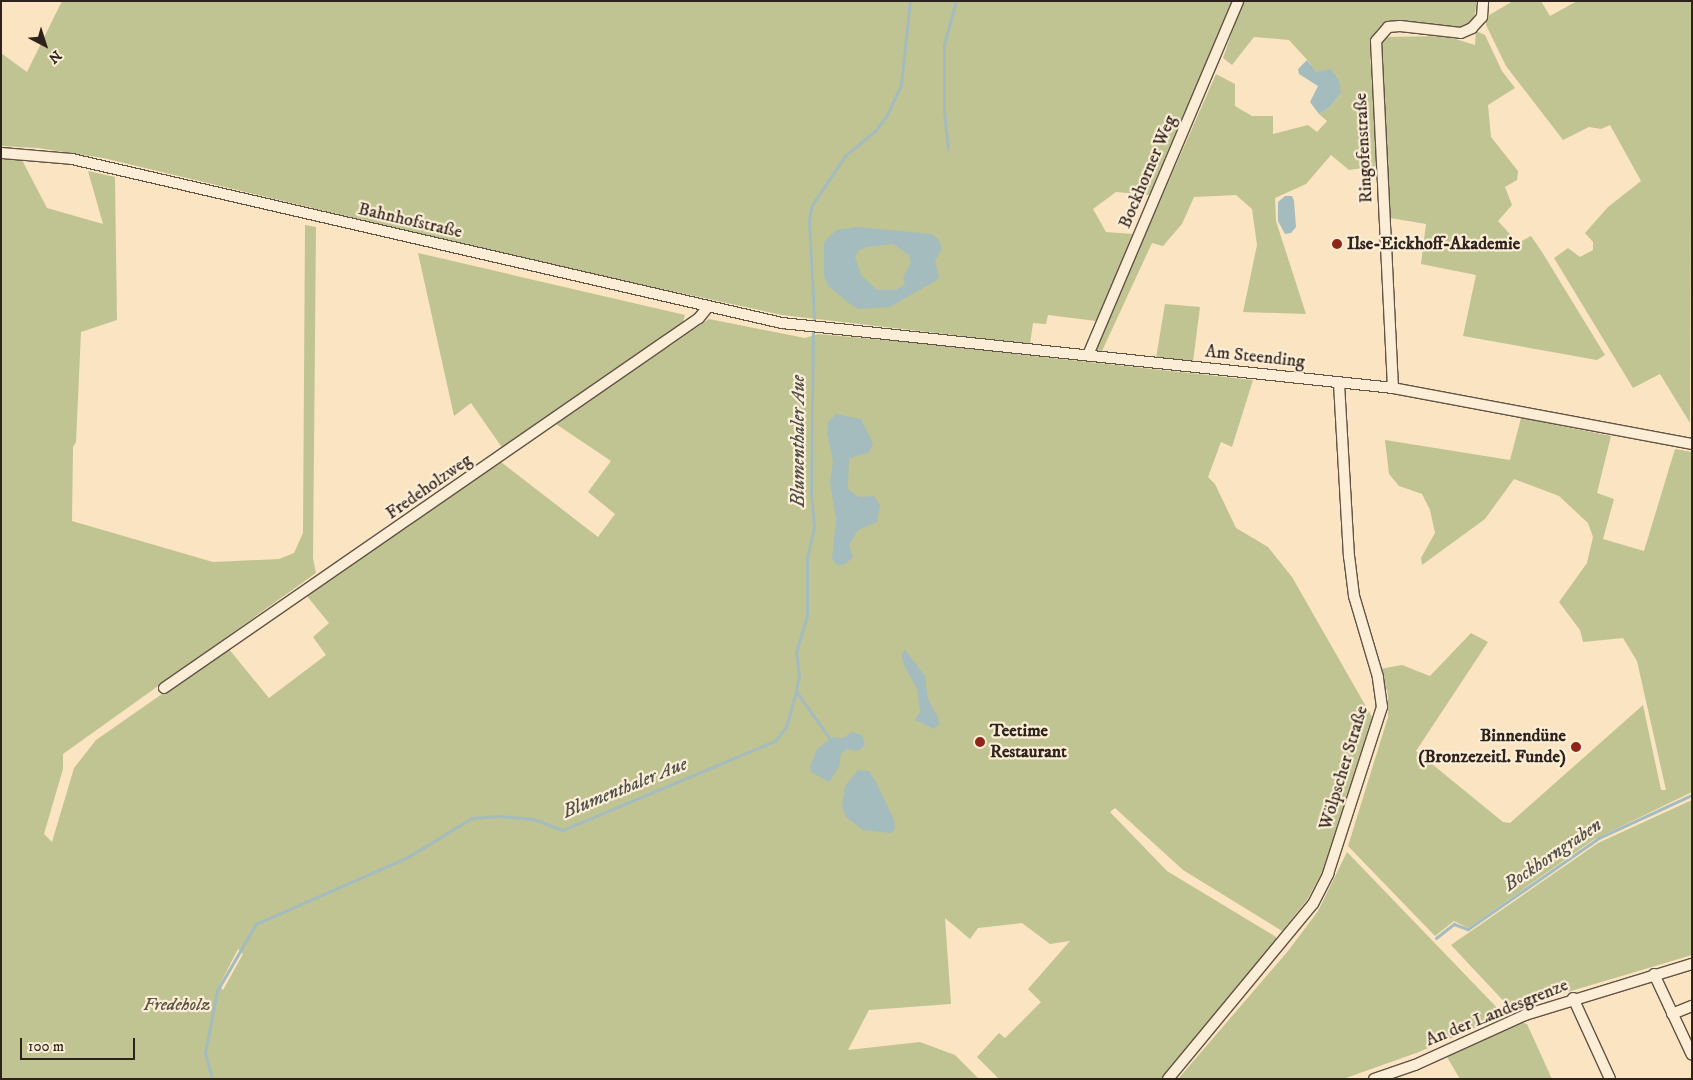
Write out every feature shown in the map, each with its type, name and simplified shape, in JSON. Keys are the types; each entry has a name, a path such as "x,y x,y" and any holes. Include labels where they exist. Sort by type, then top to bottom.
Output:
{"street":[{"name":"Bockhorner Weg","path":"1088,355 1238,1"},
{"name":"Ringofenstraße","path":"1392,388 1376,41 1388,27 1400,26 1461,33 1472,28 1482,17 1483,1"},
{"name":"Bahnhofstraße","path":"1,153 72,159 708,307 812,326"},
{"name":"Fredeholzweg","path":"164,688 692,324 708,307"},
{"name":"Am Steending","path":"812,326 1392,388 1692,444"},
{"name":"Wölpscher Straße","path":"1168,1079 1313,904 1328,874 1382,707 1378,677 1352,577 1339,382"},
{"name":"An der Landesgrenze","path":"1374,1079 1415,1065 1525,1015 1573,998 1692,964"},
{"path":"1654,974 1692,1056"},
{"path":"1573,998 1610,1079"},
{"path":"1672,1014 1692,1006"}],"green space":[{"path":"62,1 1232,1 1149,195 1116,192 1093,209 1106,232 1133,234 1096,321 1048,315 1046,324 1033,323 1030,344 782,315 551,265 103,158 38,148 1,146 1,53 27,72"},
{"path":"1243,1 1477,1 1474,19 1466,26 1456,29 1406,21 1389,23 1378,29 1372,37 1370,52 1377,166 1349,170 1331,155 1306,184 1275,198 1276,221 1306,314 1243,312 1257,245 1252,209 1236,195 1194,197 1182,224 1163,246 1152,243 1102,351 1098,351 1096,347 1216,74 1235,84 1235,106 1252,116 1273,116 1273,134 1308,125 1317,132 1327,121 1319,114 1330,107 1341,93 1312,69 1310,63 1289,40 1254,37 1232,65 1223,58"},
{"path":"1513,1 1541,1 1550,16 1577,1 1692,1 1690,423 1660,374 1633,388 1554,258 1568,248 1580,257 1593,250 1593,242 1585,233 1608,207 1641,181 1610,125 1601,129 1589,127 1563,140 1506,66 1486,25 1486,17"},
{"path":"1476,31 1485,35 1502,71 1515,88 1488,105 1491,137 1518,171 1517,180 1505,187 1512,205 1498,221 1518,243 1531,236 1605,355 1597,360 1463,336 1476,275 1421,264 1426,224 1390,218 1382,37 1446,36 1475,45"},
{"name":"Fredeholz","path":"1,159 22,160 47,208 103,224 88,171 115,177 117,320 81,332 76,442 73,447 72,521 213,562 279,559 294,553 303,533 305,225 316,227 313,558 316,573 63,754 63,769 44,834 52,842 74,768 96,740 228,648 269,698 326,655 313,637 329,623 306,595 501,462 598,537 615,514 588,492 611,461 556,424 709,319 805,338 818,334 908,342 1253,380 1232,447 1221,442 1208,477 1215,484 1236,528 1268,547 1292,577 1372,717 1326,865 1307,900 1282,931 1183,870 1115,808 1110,812 1167,871 1276,937 1278,943 1163,1079 999,1079 977,1057 999,1033 1005,1038 1041,1002 1028,989 1070,941 1050,944 1022,923 978,928 970,939 945,918 951,1004 869,1010 848,1050 920,1042 955,1055 979,1079 1,1079","holes":["238,949 243,954 223,990 219,986"]},
{"path":"418,253 685,315 682,325 503,449 471,403 454,416"},
{"path":"1165,304 1200,307 1193,362 1156,358"},
{"path":"1521,418 1611,436 1597,493 1614,499 1603,539 1644,551 1675,449 1692,452 1692,792 1593,840 1468,928 1454,921 1435,936 1348,846 1388,717 1388,694 1380,669 1402,665 1430,676 1471,633 1488,642 1416,751 1503,822 1510,823 1643,705 1661,790 1666,790 1637,661 1623,638 1583,642 1580,630 1559,602 1587,563 1593,537 1588,523 1559,496 1514,479 1485,519 1422,565 1421,558 1435,533 1430,510 1422,494 1399,486 1389,474 1385,440 1510,460"},
{"path":"1692,800 1692,955 1511,1009 1451,945 1598,843"},
{"path":"1347,852 1504,1015 1419,1052 1343,1079 1178,1079 1288,951 1318,911"},
{"path":"1520,1022 1527,1024 1552,1079 1460,1079 1447,1057"}],"water":[{"path":"1307,60 1316,72 1331,69 1339,81 1341,93 1330,107 1319,114 1310,102 1318,86 1299,74 1298,69"},
{"path":"1285,196 1292,196 1294,201 1296,227 1291,233 1285,234 1278,221 1278,202"},
{"path":"857,227 932,234 939,240 942,248 935,261 939,276 937,280 890,307 859,309 828,286 824,275 824,242 836,230","holes":["893,244 909,255 911,262 903,277 905,284 896,290 877,290 861,275 855,256 859,250 867,247"]},
{"path":"836,414 861,419 873,443 869,453 849,458 848,489 859,497 874,496 880,505 877,522 858,530 849,545 853,558 843,565 837,565 832,559 836,519 830,482 833,461 827,434 828,422"},
{"path":"905,650 925,676 928,699 938,717 939,724 934,729 915,720 920,712 917,689 904,665 901,654"},
{"path":"852,732 862,735 865,745 858,751 847,749 841,754 839,767 829,782 811,772 810,767 817,749 833,737 843,738"},
{"path":"858,770 869,771 877,784 894,820 895,829 891,833 863,830 846,817 842,807 845,786"}],"waterway":[{"name":"Blumenthaler Aue","path":"814,319 809,220 812,205 845,156 875,131 887,115 901,85 910,1"},
{"path":"948,150 944,113 944,44 956,1"},
{"name":"Blumenthaler Aue","path":"212,1079 205,1053 217,991 256,924 408,857 472,818 499,816 534,819 563,830 775,741 786,727 796,691 799,676 796,652 807,616 807,558 814,527 811,489 813,332"},
{"name":"Bockhorngraben","path":"797,692 831,740"},
{"name":"Bockhorngraben","path":"1436,938 1454,924 1468,929 1599,838 1692,795"}],"place":[{"name":"Ilse-Eickhoff-Akademie","path":"1337,244"},
{"name":"Teetime Restaurant","path":"980,742"},
{"name":"Binnendüne (Bronzezeitl. Funde)","path":"1576,747"}]}
